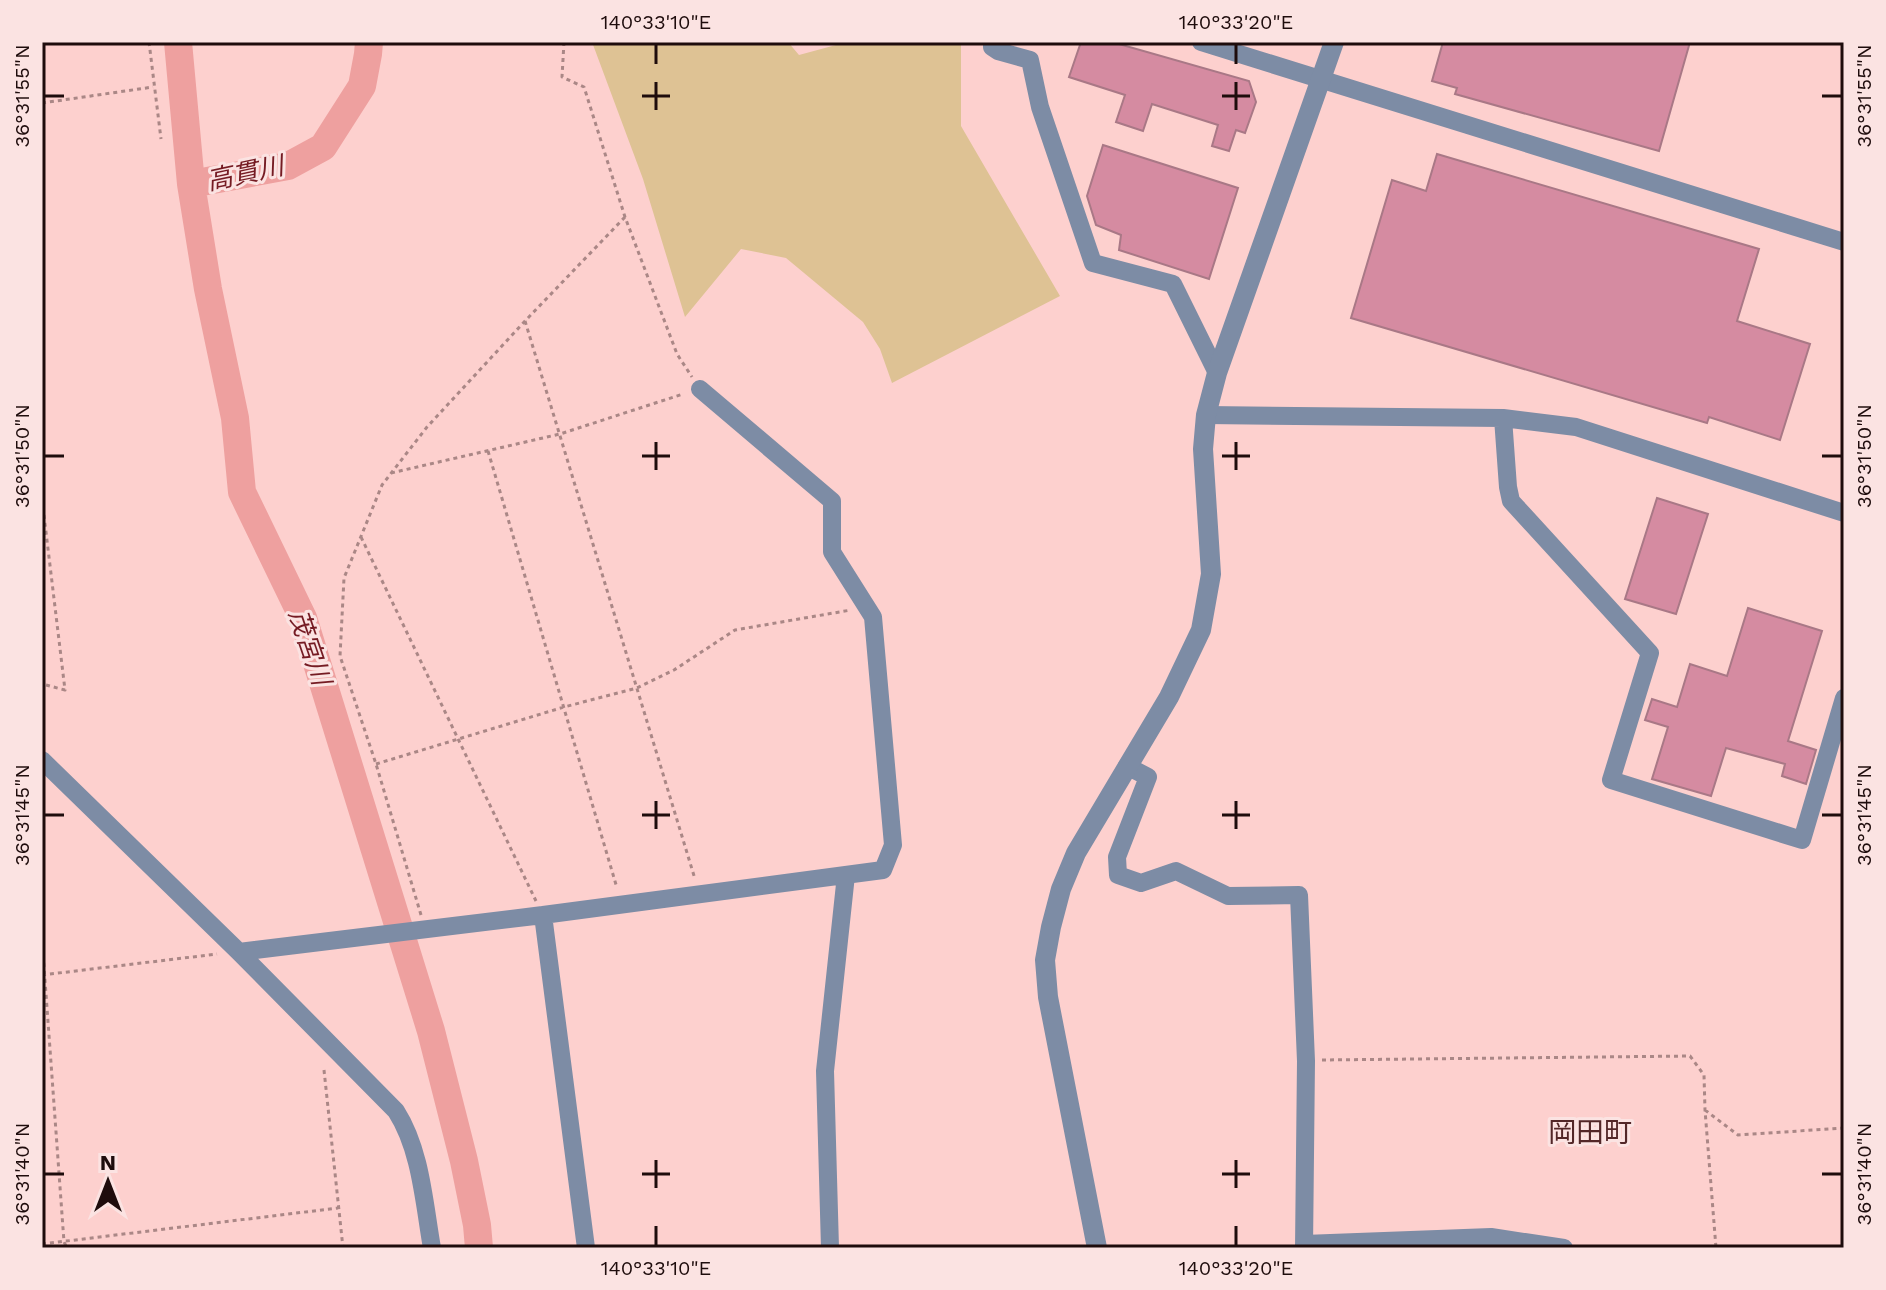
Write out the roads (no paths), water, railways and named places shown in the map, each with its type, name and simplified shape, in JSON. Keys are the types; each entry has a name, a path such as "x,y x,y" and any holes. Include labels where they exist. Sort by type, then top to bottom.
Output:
{"street":[{"path":"992,42 992,47 998,51 1030,60 1040,107 1093,263 1173,284 1217,373"},
{"path":"1201,42 1844,242"},
{"path":"1097,1248 1048,997 1045,960 1051,927 1061,889 1076,853 1169,697 1201,630 1211,574 1203,449 1206,415 1217,373 1334,42"},
{"path":"239,952 883,870 893,845 873,617 832,552 832,501 700,389"},
{"path":"1206,415 1503,418 1576,427 1844,513"},
{"path":"1503,418 1511,501 1650,653 1611,780 1802,840 1844,698"},
{"path":"42,760 239,952 401,1118 422,1184 432,1248"},
{"path":"1127,766 1148,777 1117,857 1118,875 1141,883 1176,871 1228,896 1299,895 1306,1061 1304,1246 1491,1237 1564,1248"},
{"path":"830,1248 825,1071 846,875"},
{"path":"543,915 586,1248"}],"waterway":[{"name":"茂宮川","path":"178,42 191,184 208,289 235,418 242,492 303,618 431,1031 464,1161 479,1248"},
{"name":"高貫川","path":"191,184 288,166 323,147 362,86 369,42"}],"district":[{"name":"岡田町","path":"1590,1132"}]}
